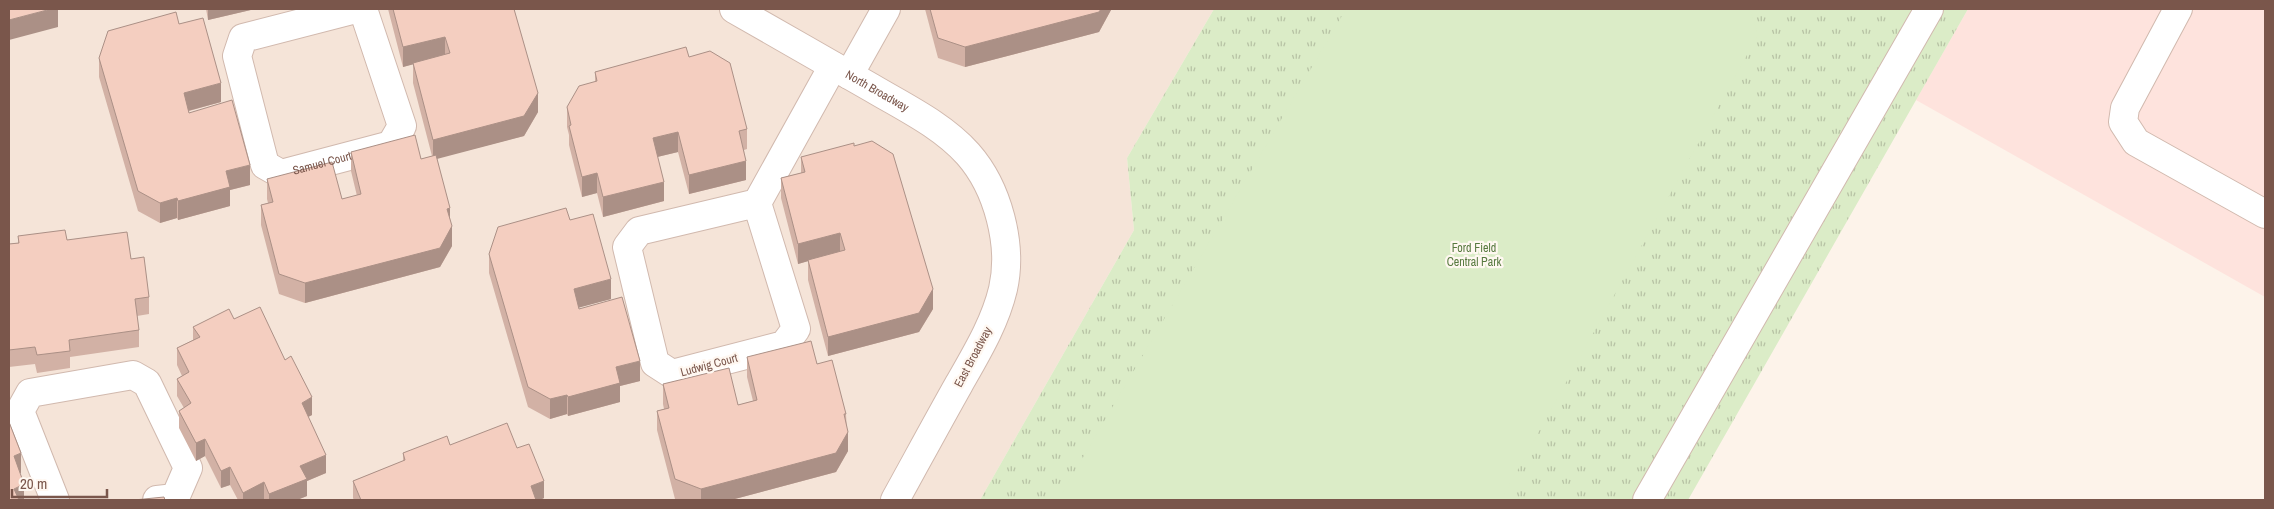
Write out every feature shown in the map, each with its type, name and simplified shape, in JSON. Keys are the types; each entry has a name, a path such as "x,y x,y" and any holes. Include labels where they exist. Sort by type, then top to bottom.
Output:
{"street":[{"name":"Samuel Court","path":"356,9 244,38 237,56 265,164 281,174 391,145 402,126 363,9"},
{"name":"North Broadway","path":"734,9 918,115 953,139 969,155 983,178 994,202"},
{"path":"757,203 841,70 886,9"},
{"path":"1646,500 1929,9"},
{"path":"2178,9 2125,108 2123,122 2136,142 2265,214"},
{"name":"East Broadway","path":"895,500 981,344 998,306 1006,272 1006,249 1003,230 994,202"},
{"name":"Ludwig Court","path":"757,203 796,329 784,345 672,374 655,363 627,248 639,231 757,203"},
{"path":"55,500 20,411 30,393 133,375 147,383 188,468 175,498 157,500"}],"shaded area":[{"path":"9,9 1214,9 1127,158 1134,230 980,500 9,500"},
{"path":"1968,9 2265,9 2265,297 1916,100"}],"green space":[{"name":"Ford Field Central Park","path":"1214,9 1968,9 1688,500 980,500 1134,230 1127,158"},
{"path":"1346,9 1750,9 1758,35 1501,500 1058,500"}],"building":[{"path":"9,9 51,9 9,20"},
{"path":"393,9 514,9 538,93 524,116 433,140 413,63 450,53 445,37 403,47"},
{"path":"930,9 1101,9 1099,12 965,47 938,38"},
{"path":"176,12 179,24 203,18 221,83 184,93 189,113 232,100 250,165 226,171 230,187 178,201 177,198 160,203 138,191 99,58 108,31"},
{"path":"686,47 689,57 710,51 730,63 747,129 739,131 746,161 689,175 678,132 653,138 664,182 603,197 597,173 582,177 569,126 571,125 567,107 579,86 597,81 595,72"},
{"path":"415,135 421,159 436,155 450,208 447,209 452,226 440,248 305,283 279,274 261,205 273,202 267,179 332,162 342,199 361,194 351,152"},
{"path":"872,141 893,154 933,289 919,313 828,337 808,260 845,250 840,233 798,244 781,178 805,172 801,157 854,143 854,146"},
{"path":"566,208 570,220 593,214 611,279 574,289 579,309 622,297 640,361 616,367 620,383 568,397 567,395 550,399 528,387 489,254 498,227"},
{"path":"65,230 67,240 127,232 131,259 144,257 149,297 135,299 139,330 69,340 70,351 37,355 35,347 9,350 9,244 19,243 18,236"},
{"path":"260,307 285,360 291,356 312,397 302,403 326,455 300,466 307,479 269,494 264,482 243,493 230,467 221,471 205,439 196,443 179,411 191,403 177,379 189,372 177,348 200,337 193,327 229,309 234,319"},
{"path":"811,341 817,364 832,360 846,414 844,414 848,432 836,453 701,489 675,479 657,411 669,408 663,384 729,368 738,405 757,400 747,357"},
{"path":"9,422 21,453 14,456 24,484 14,489 19,500 9,500"},
{"path":"507,423 517,448 529,444 544,481 531,486 536,500 361,500 353,481 405,460 403,453 447,436 450,445"},
{"path":"164,497 165,500 134,500"}]}
